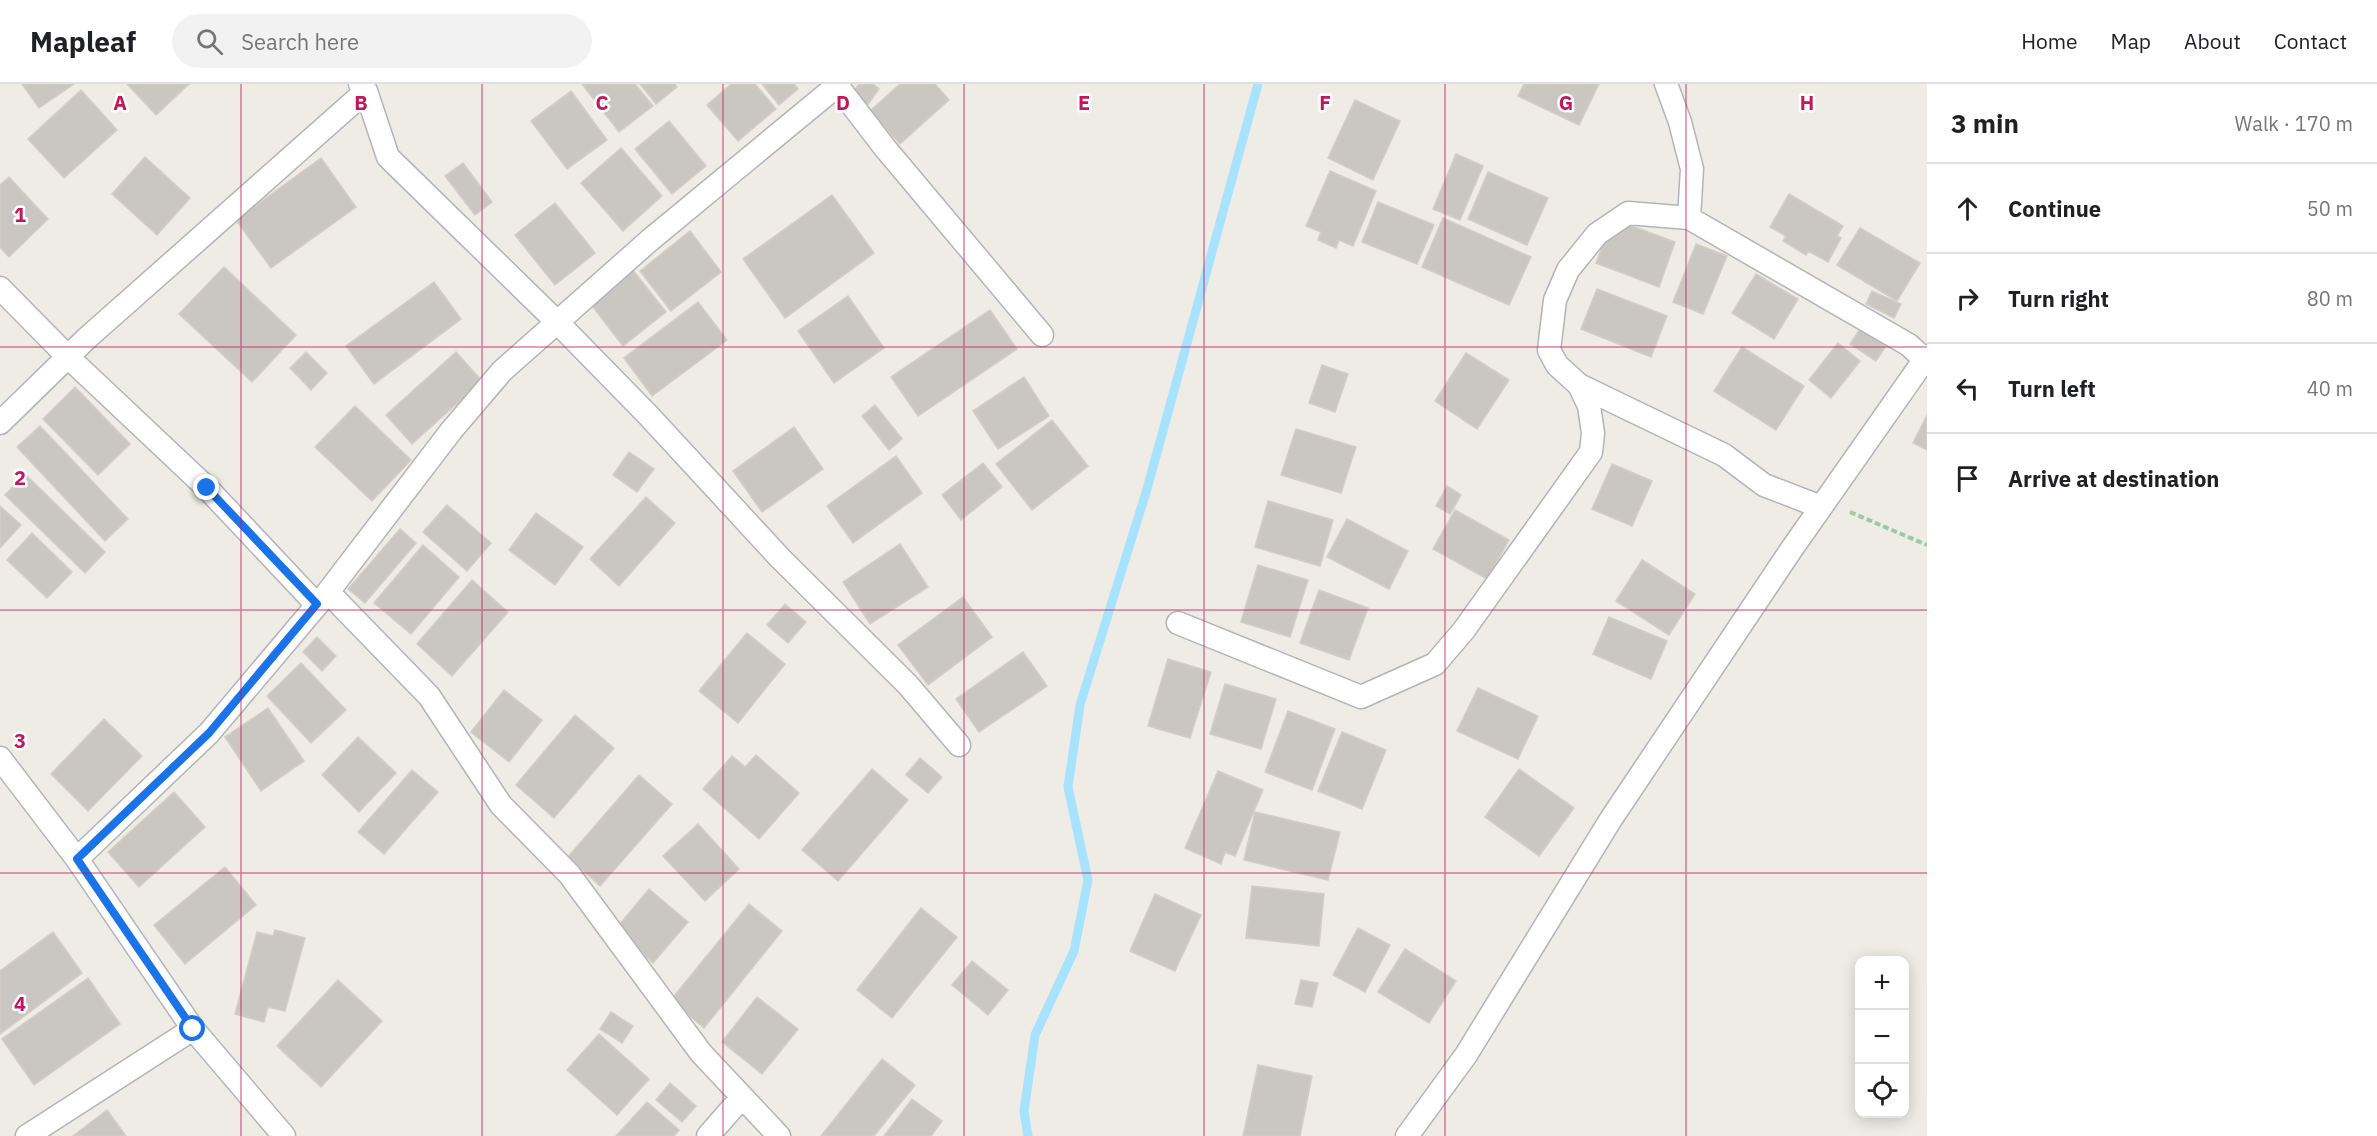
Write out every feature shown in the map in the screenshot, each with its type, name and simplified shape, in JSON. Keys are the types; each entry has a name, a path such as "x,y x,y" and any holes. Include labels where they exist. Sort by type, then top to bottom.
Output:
{"street":[{"path":"77,859 209,733 323,598 451,431 502,371 650,240 837,84 885,148 1042,335"},
{"path":"1666,84 1680,122 1692,170 1689,218"},
{"path":"0,423 68,357 363,87 388,157 558,323 648,415 780,558 908,685 959,745"},
{"path":"1407,1136 1466,1055 1611,819 1823,504 1926,357 1689,218 1628,213 1597,234 1568,270 1555,300 1549,350 1557,365 1579,385 1724,455 1764,485 1823,504"},
{"path":"0,288 68,357 429,696 501,805 569,874 701,1053 779,1136"},
{"path":"1178,623 1361,697 1435,664 1464,630 1592,452 1593,432 1589,406 1579,385"},
{"path":"0,758 77,859 193,1029 284,1136"},
{"path":"27,1136 193,1029"},
{"path":"708,1136 742,1097"}],"path":[{"path":"1823,504 1927,545"}],"building":[{"path":"22,84 74,84 39,108"},
{"path":"127,84 189,84 156,115"},
{"path":"582,84 635,84 653,106 619,132"},
{"path":"640,84 675,84 677,87 656,104"},
{"path":"731,84 755,84 776,109 738,141 707,105"},
{"path":"762,84 794,84 798,89 779,105"},
{"path":"859,84 873,84 879,89 866,107 851,95"},
{"path":"900,84 935,84 949,100 900,144 870,111"},
{"path":"1524,84 1599,84 1579,125 1518,96"},
{"path":"81,90 117,130 64,178 28,139"},
{"path":"571,91 607,140 567,169 531,121"},
{"path":"1355,100 1400,121 1373,180 1328,158"},
{"path":"669,121 706,166 672,194 635,149"},
{"path":"621,148 662,196 623,231 581,183"},
{"path":"1456,154 1483,166 1460,220 1433,209"},
{"path":"145,157 190,198 157,235 112,194"},
{"path":"321,158 356,207 271,268 236,220"},
{"path":"463,163 492,202 475,215 445,176"},
{"path":"1330,171 1376,191 1353,246 1339,240 1336,248 1318,240 1321,232 1306,226"},
{"path":"1488,172 1548,198 1527,245 1468,219"},
{"path":"9,177 48,219 9,257 0,247 0,185"},
{"path":"1789,194 1843,226 1837,236 1841,238 1828,262 1808,251 1806,255 1783,241 1786,236 1770,227"},
{"path":"832,195 874,253 785,318 743,259"},
{"path":"1378,202 1434,225 1417,264 1362,242"},
{"path":"555,203 595,253 555,285 515,235"},
{"path":"1443,218 1531,257 1509,305 1422,267"},
{"path":"1613,219 1675,242 1659,287 1596,263"},
{"path":"1860,228 1920,263 1897,301 1837,265"},
{"path":"690,231 721,272 671,311 640,271"},
{"path":"1696,244 1727,256 1703,314 1673,302"},
{"path":"224,267 296,335 252,382 179,314"},
{"path":"632,269 666,312 623,346 589,302"},
{"path":"1756,274 1798,299 1774,339 1732,313"},
{"path":"434,282 461,319 374,384 346,346"},
{"path":"1597,289 1667,316 1651,357 1581,329"},
{"path":"1872,291 1901,304 1894,318 1866,304"},
{"path":"848,296 884,348 834,383 798,331"},
{"path":"698,302 727,340 652,396 624,358"},
{"path":"990,310 1017,349 918,416 891,377"},
{"path":"1860,329 1886,346 1876,361 1850,344"},
{"path":"1838,343 1860,361 1831,398 1809,380"},
{"path":"1742,347 1804,386 1776,430 1714,391"},
{"path":"306,352 327,373 311,390 290,368"},
{"path":"456,352 482,381 412,444 386,415"},
{"path":"1466,353 1509,380 1477,429 1435,401"},
{"path":"1322,365 1348,374 1335,412 1309,403"},
{"path":"1024,377 1049,416 998,449 973,411"},
{"path":"75,387 130,444 98,475 43,419"},
{"path":"875,405 902,439 889,450 862,416"},
{"path":"355,406 411,460 372,501 315,447"},
{"path":"1927,415 1927,450 1913,443"},
{"path":"1052,420 1088,466 1032,510 996,464"},
{"path":"40,426 128,519 105,541 17,447"},
{"path":"794,427 823,469 762,512 733,471"},
{"path":"1296,429 1356,447 1341,493 1281,475"},
{"path":"629,452 654,469 637,492 613,475"},
{"path":"896,456 922,493 853,543 827,506"},
{"path":"983,463 1002,487 961,520 942,495"},
{"path":"1612,464 1652,481 1632,526 1592,509"},
{"path":"25,474 105,552 85,573 5,495"},
{"path":"1447,486 1461,495 1450,514 1436,506"},
{"path":"646,497 675,523 619,586 590,559"},
{"path":"1268,501 1333,520 1320,566 1255,547"},
{"path":"447,505 491,543 467,571 423,532"},
{"path":"0,506 21,525 0,548"},
{"path":"1455,510 1509,540 1487,579 1433,549"},
{"path":"536,513 583,547 555,585 509,550"},
{"path":"1347,519 1408,551 1389,589 1327,557"},
{"path":"400,529 416,543 365,603 348,589"},
{"path":"32,533 72,572 47,598 7,560"},
{"path":"900,544 928,587 870,624 843,582"},
{"path":"423,545 459,577 411,634 374,603"},
{"path":"1642,560 1695,594 1669,635 1616,601"},
{"path":"1258,565 1308,580 1290,637 1241,622"},
{"path":"472,580 508,612 452,676 417,644"},
{"path":"1319,590 1368,608 1349,660 1300,643"},
{"path":"963,597 992,637 928,685 898,645"},
{"path":"785,604 806,622 788,643 767,625"},
{"path":"1609,617 1667,641 1651,679 1593,654"},
{"path":"747,633 785,664 738,723 699,691"},
{"path":"317,637 336,656 322,671 303,652"},
{"path":"1023,652 1047,686 979,732 956,699"},
{"path":"1168,659 1211,672 1190,738 1148,726"},
{"path":"301,663 346,710 311,743 267,696"},
{"path":"1225,684 1276,699 1261,749 1210,734"},
{"path":"1478,688 1538,716 1518,759 1457,731"},
{"path":"504,690 542,720 509,762 471,732"},
{"path":"268,708 304,761 261,791 225,737"},
{"path":"1288,711 1335,729 1312,790 1265,772"},
{"path":"575,715 614,748 554,818 516,785"},
{"path":"104,719 142,756 88,811 51,774"},
{"path":"1342,732 1386,750 1362,809 1318,791"},
{"path":"358,737 396,773 359,812 322,775"},
{"path":"756,755 799,793 759,839 703,789 732,756 745,767"},
{"path":"920,758 942,777 928,793 906,775"},
{"path":"872,769 908,800 838,881 802,850"},
{"path":"1519,769 1574,808 1539,856 1485,817"},
{"path":"412,770 438,792 384,854 358,832"},
{"path":"1218,771 1263,790 1235,856 1225,852 1221,864 1185,848"},
{"path":"639,775 672,804 600,886 568,857"},
{"path":"174,792 205,827 139,887 108,852"},
{"path":"1255,812 1340,832 1328,880 1244,860"},
{"path":"698,824 739,869 705,901 663,856"},
{"path":"225,867 256,905 185,964 154,925"},
{"path":"1252,886 1324,894 1319,946 1246,938"},
{"path":"649,889 688,922 653,963 615,930"},
{"path":"1155,894 1201,915 1175,971 1130,951"},
{"path":"749,904 782,931 704,1028 671,1000"},
{"path":"921,908 957,937 892,1018 857,990"},
{"path":"1358,928 1390,945 1365,992 1333,975"},
{"path":"275,930 305,938 285,1011 268,1007 264,1022 235,1014 257,932 273,936"},
{"path":"53,932 82,973 0,1034 0,971"},
{"path":"1405,949 1456,981 1429,1023 1378,992"},
{"path":"972,961 1008,990 988,1015 952,985"},
{"path":"88,978 120,1024 34,1085 2,1039"},
{"path":"338,980 382,1021 321,1087 277,1046"},
{"path":"1301,980 1318,983 1312,1007 1295,1004"},
{"path":"757,997 798,1029 762,1074 722,1042"},
{"path":"611,1012 633,1026 622,1043 600,1029"},
{"path":"599,1034 649,1079 617,1115 567,1070"},
{"path":"882,1059 915,1085 874,1136 821,1136"},
{"path":"1258,1065 1312,1076 1300,1136 1243,1136"},
{"path":"670,1083 696,1106 682,1122 656,1100"},
{"path":"912,1099 942,1121 931,1136 884,1136"},
{"path":"647,1102 679,1130 674,1136 616,1136"},
{"path":"107,1110 126,1136 73,1136"}],"waterway":[{"path":"1028,1136 1024,1111 1035,1035 1074,951 1088,880 1068,787 1080,705 1147,489 1258,84"}],"route":[{"path":"193,1029 77,859 209,733 317,604 207,488"}]}
